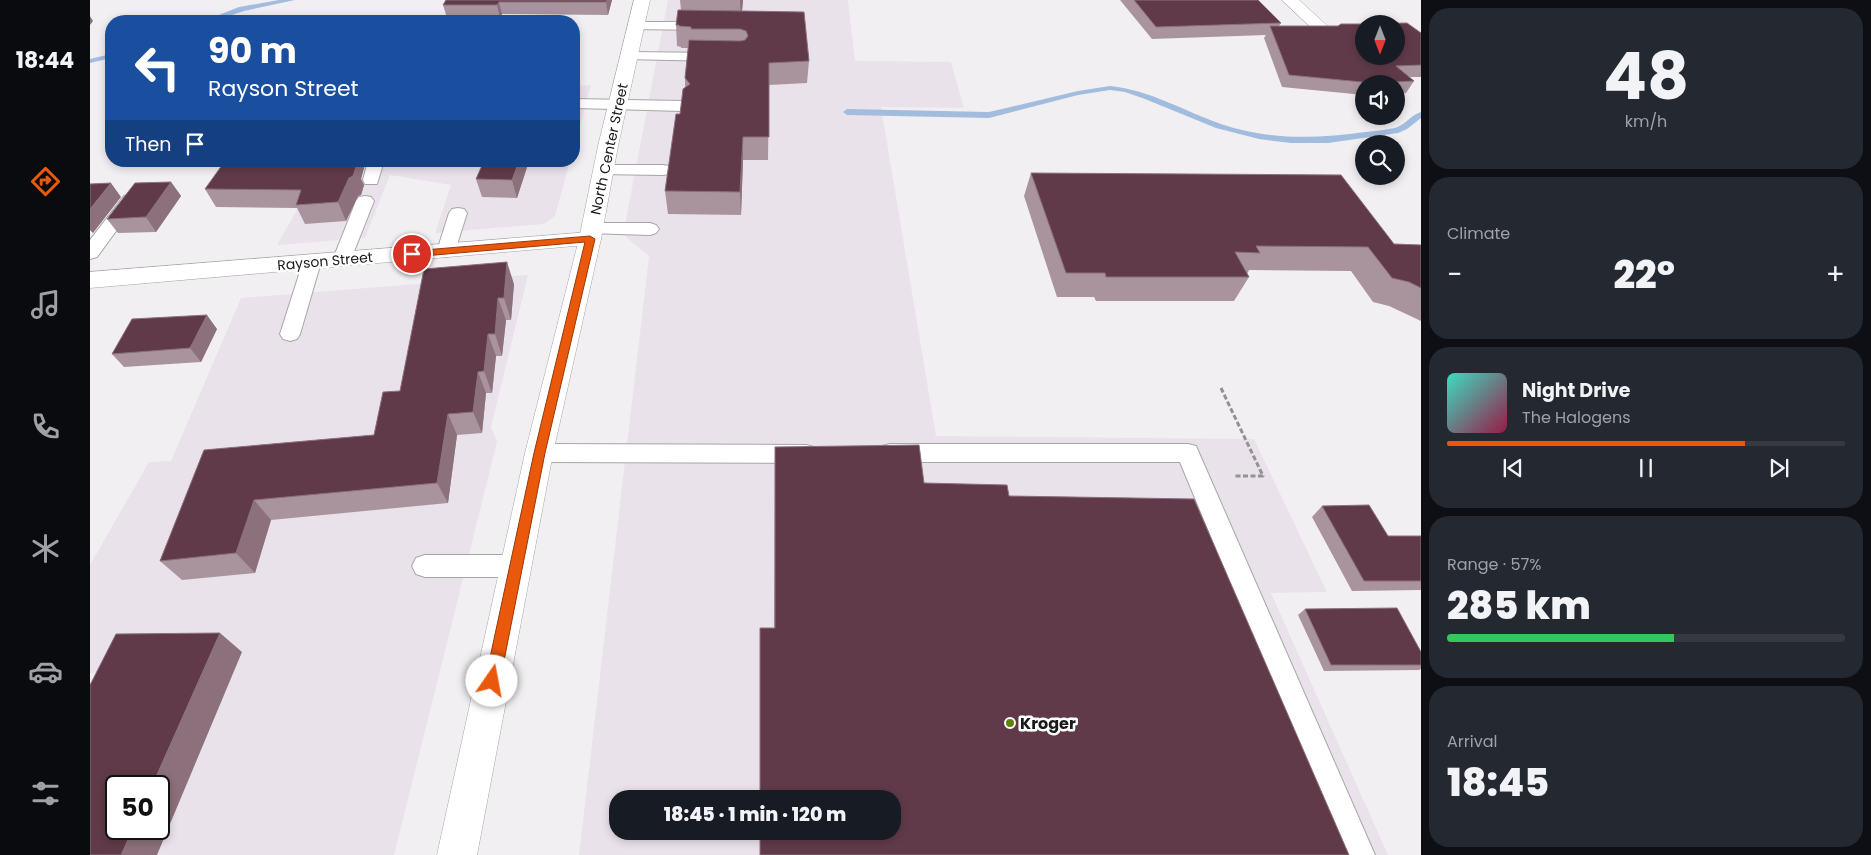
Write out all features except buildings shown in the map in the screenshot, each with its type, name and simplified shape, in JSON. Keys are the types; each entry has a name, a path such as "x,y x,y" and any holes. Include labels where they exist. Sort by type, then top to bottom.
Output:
{"main road":[{"name":"North Center Street","path":"457,855 539,453 591,234 642,0"},
{"path":"1290,0 1326,32"},
{"name":"Rayson Street","path":"90,280 446,251 591,234"}],"lane":[{"path":"636,26 717,27"},
{"path":"629,56 730,57"},
{"path":"580,103 682,106"},
{"path":"371,180 374,167"},
{"path":"604,170 664,170"},
{"path":"90,253 142,185"},
{"path":"342,259 365,201"},
{"path":"446,251 458,213"},
{"path":"591,234 650,229"},
{"path":"290,334 312,262"},
{"path":"539,453 826,454"},
{"path":"866,454 1188,453 1359,855"},
{"path":"425,566 516,566"}],"path":[{"path":"1221,388 1263,476"}],"shaded area":[{"path":"668,0 848,0 855,61 951,62 964,108 881,107 936,436 1254,439 1327,592 1271,593 1388,855 579,855 649,256 623,235"},
{"path":"591,85 580,125 580,86"},
{"path":"322,167 568,167 555,216 544,224 435,233 451,185 390,175 365,238 277,245"},
{"path":"528,275 491,427 497,442 394,855 90,855 90,704 106,672 90,673 90,565 149,462 171,461 241,298"}],"waterway":[{"path":"225,15 242,9 291,0"},
{"path":"90,61 105,57"},
{"path":"847,112 989,115 1078,93 1110,88 1126,90 1148,97 1219,126 1259,136 1291,140 1328,140 1398,130 1421,115"}],"place":[{"name":"Kroger","path":"1010,723"}],"route":[{"path":"412,254 590,239 539,453 492,681"}]}
